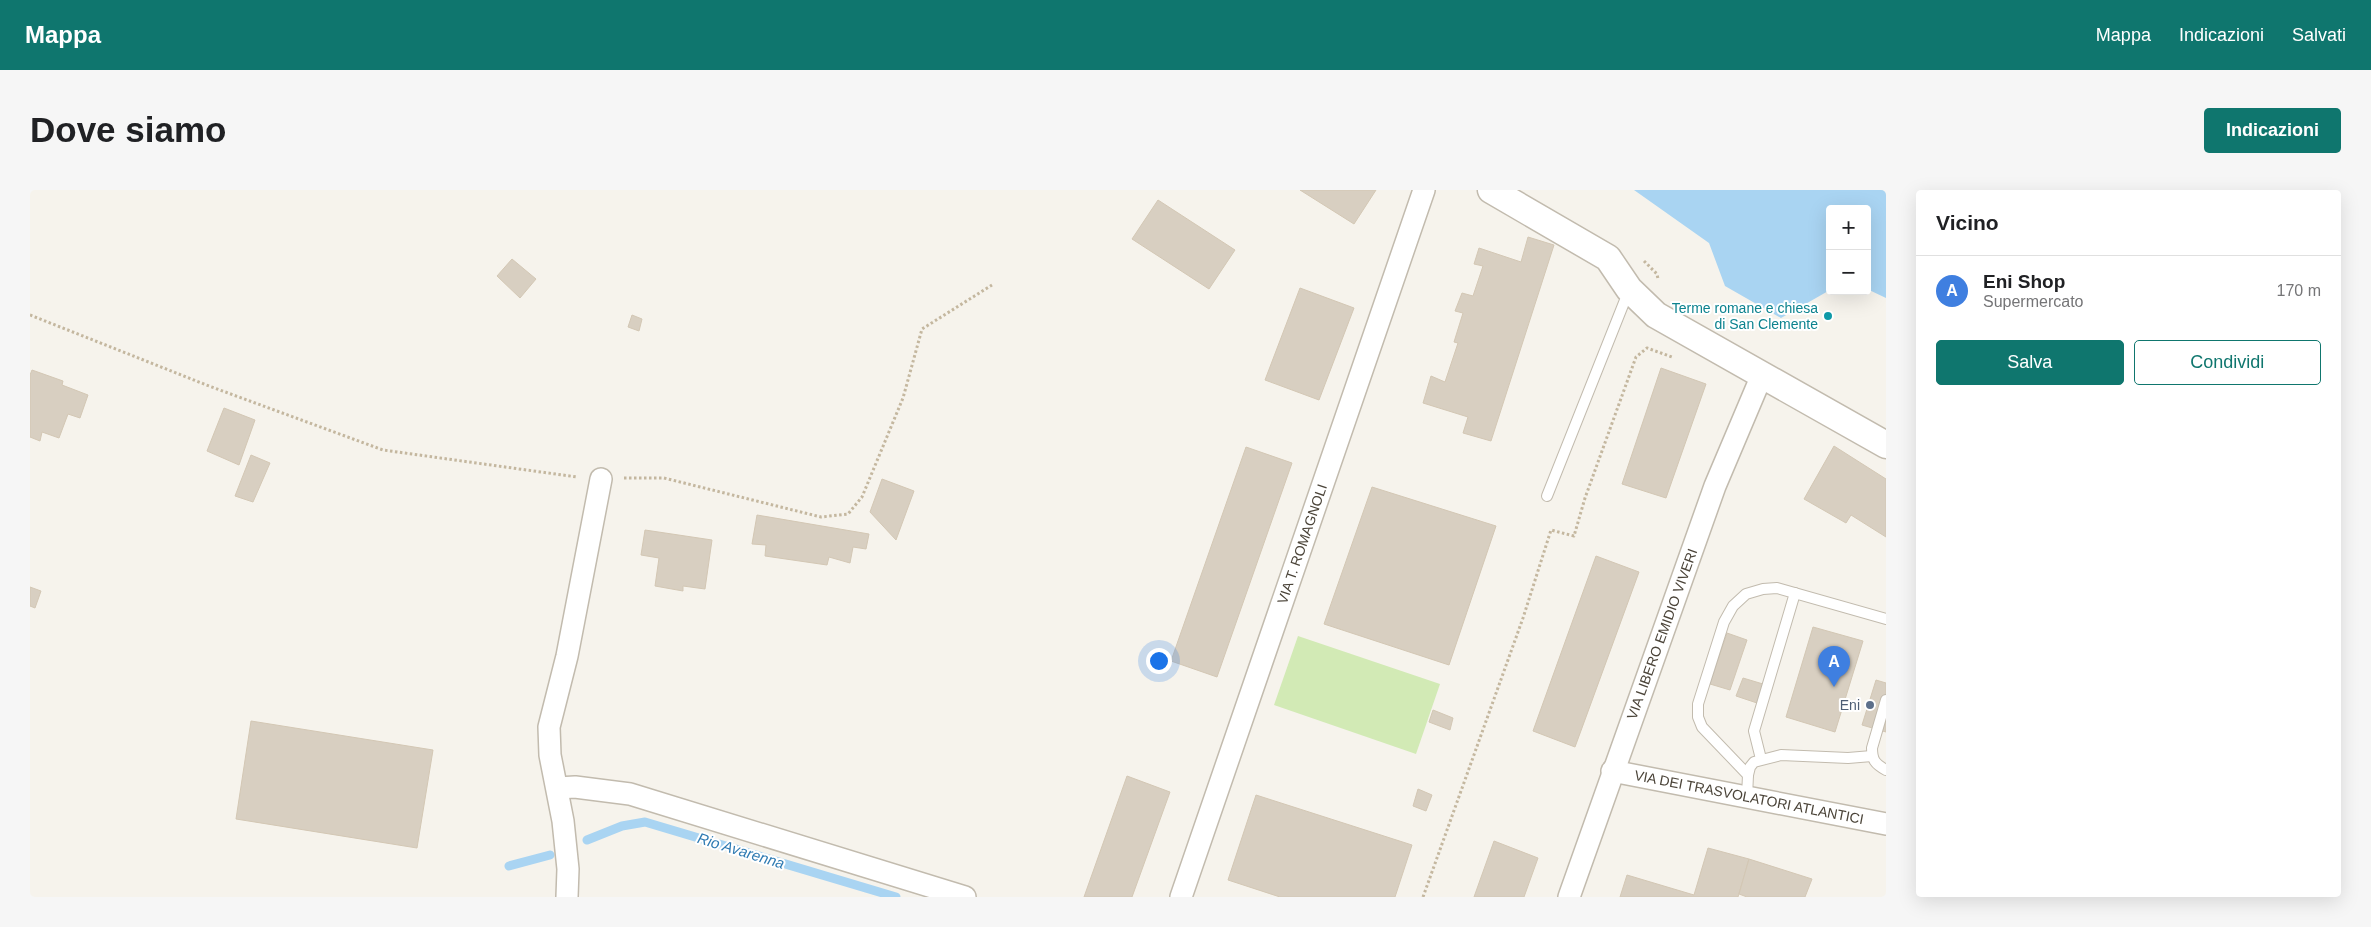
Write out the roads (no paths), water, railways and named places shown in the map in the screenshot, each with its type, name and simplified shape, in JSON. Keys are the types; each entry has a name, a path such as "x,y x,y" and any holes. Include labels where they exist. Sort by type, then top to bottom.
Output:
{"street":[{"name":"VIA T. ROMAGNOLI","path":"1181,897 1424,190"},
{"path":"1491,190 1608,258 1630,289 1656,315 1886,444"},
{"name":"VIA LIBERO EMIDIO VIVERI","path":"1569,897 1612,771 1715,486 1762,375"},
{"path":"567,897 568,869 558,788 550,754 549,727 566,656 601,479"},
{"name":"VIA DEI TRASVOLATORI ATLANTICI","path":"1612,771 1886,824"},
{"path":"558,788 630,794 965,897"}],"lane":[{"path":"1547,496 1630,289"},
{"path":"1748,775 1702,726 1698,717 1698,704 1724,622 1733,606 1746,594 1754,590 1777,588 1886,619"},
{"path":"1761,760 1754,731 1795,593"},
{"path":"1886,700 1872,748 1875,764 1886,770"},
{"path":"1747,796 1748,775 1750,767 1754,762 1781,755 1848,758 1872,756"}],"water":[{"path":"1634,190 1886,190 1886,298 1871,291 1871,205 1826,205 1826,292 1781,318 1725,286 1709,243"}],"waterway":[{"name":"Rio Avarenna","path":"587,840 622,826 645,822 896,897"},
{"name":"Rio Avarenna","path":"509,866 550,855"}],"place":[{"name":"Terme romane e chiesa di San Clemente","path":"1828,316"},
{"name":"Eni Shop","path":"1834,687"},
{"name":"Eni","path":"1870,705"}]}
